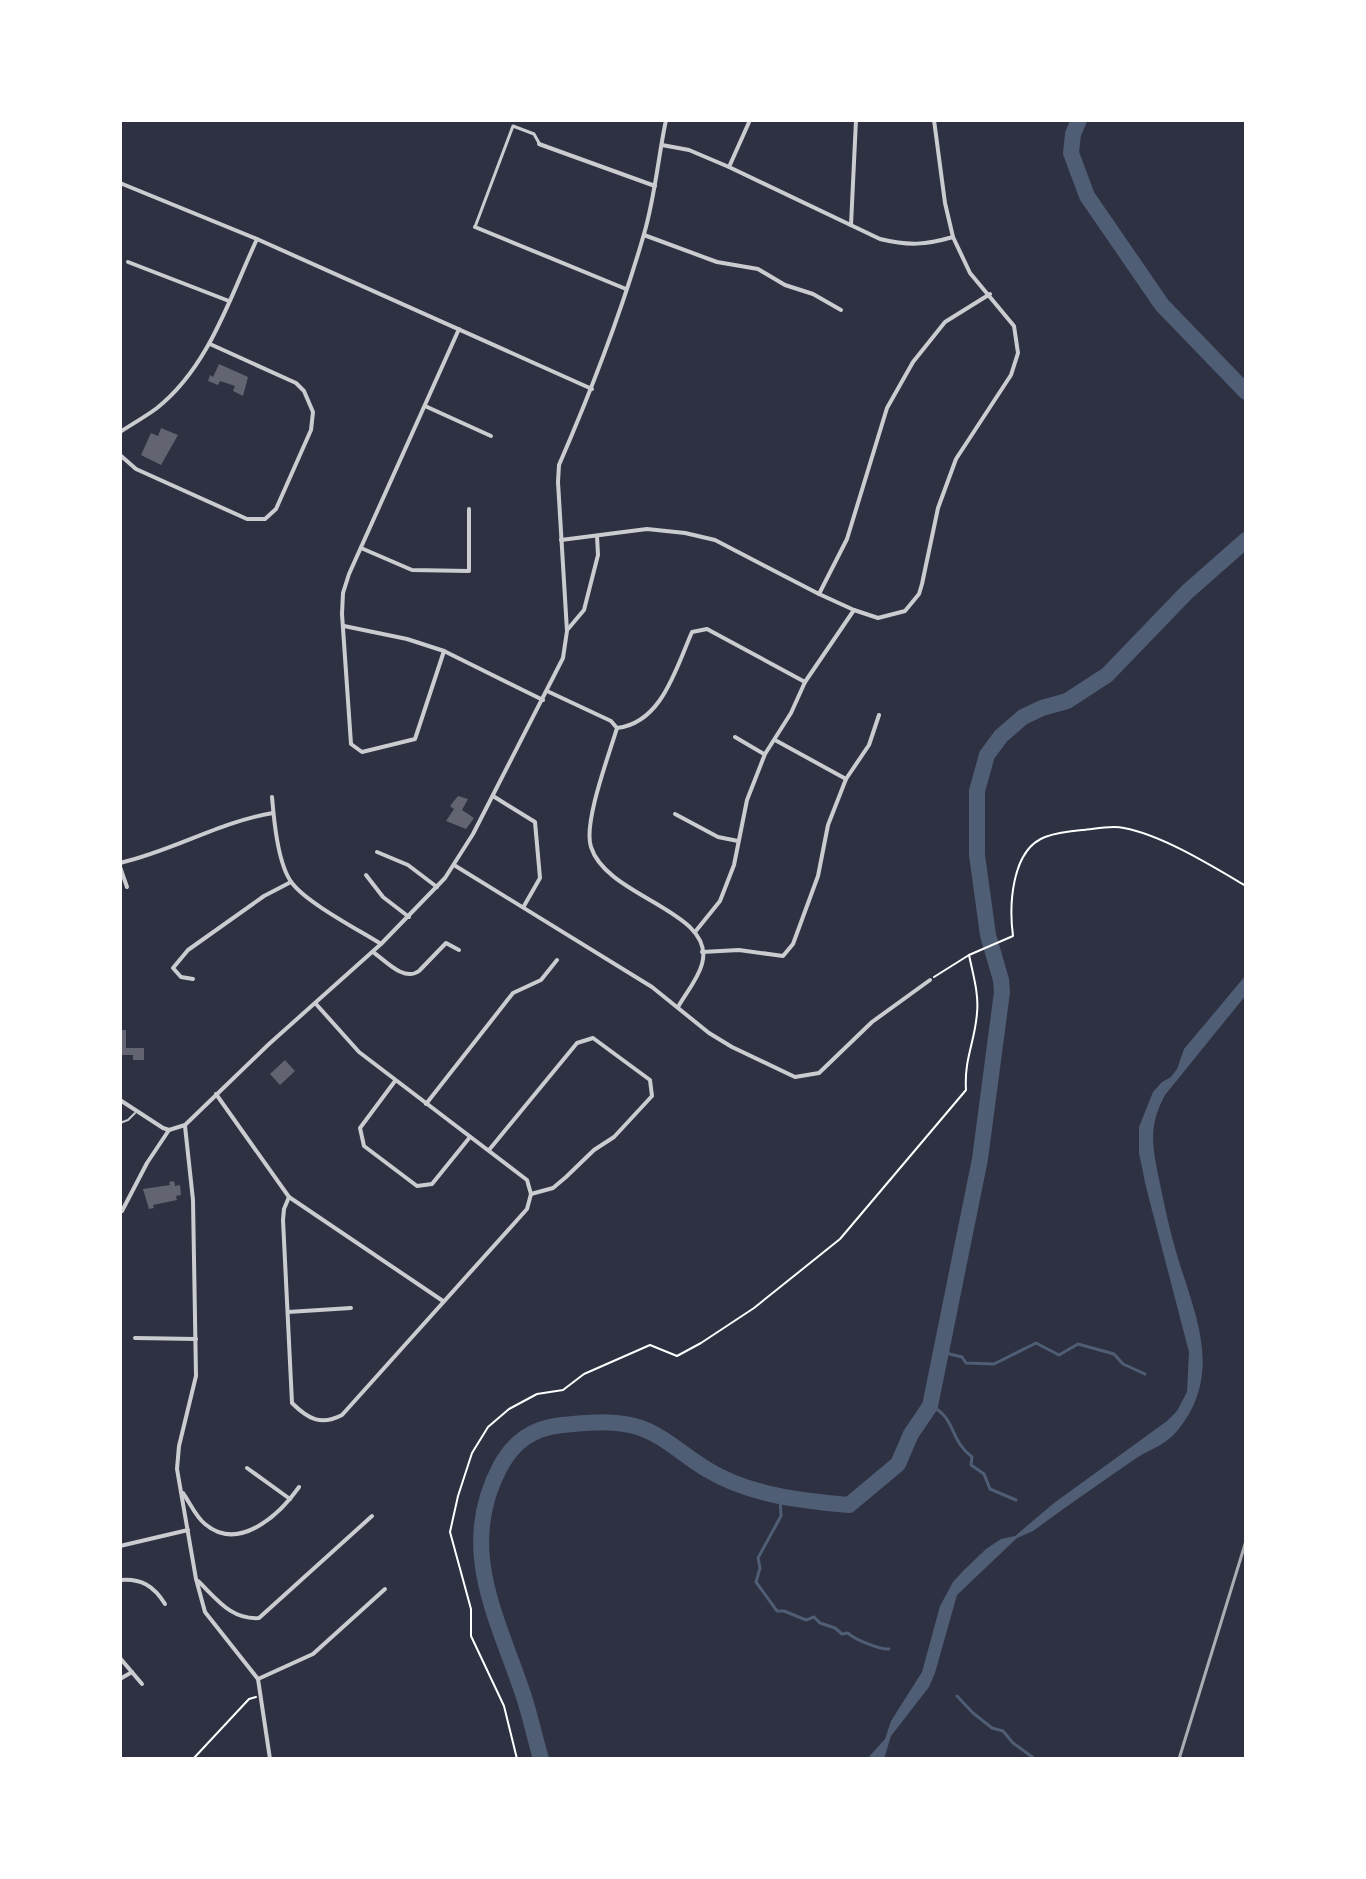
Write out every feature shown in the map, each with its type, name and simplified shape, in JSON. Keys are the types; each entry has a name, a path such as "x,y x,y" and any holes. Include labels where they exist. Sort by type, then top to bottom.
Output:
{"street":[{"path":"122,1211 147,1163 169,1130 185,1125 373,952 437,887 454,865 543,700 563,658 567,631 559,465 607,354 644,235 666,120"},
{"path":"729,167 750,120"},
{"path":"851,225 856,120"},
{"path":"561,540 647,529 685,533 715,540 854,610 878,618 905,611 919,594 938,508 956,459 1011,375 1018,353 1014,326 970,273 953,237 945,203 934,120"},
{"path":"626,289 475,227 513,126 534,134 539,144 655,186"},
{"path":"661,145 689,150 729,167 880,239 906,245 953,237"},
{"path":"120,183 257,239 592,389"},
{"path":"644,235 717,262 758,269 841,310"},
{"path":"120,432 157,408 188,375 210,344 257,239"},
{"path":"128,262 229,301"},
{"path":"819,594 847,539 887,408 913,362 945,322 990,294"},
{"path":"444,651 415,739 362,752 351,744 343,593 459,329"},
{"path":"120,455 136,469 247,519 265,519 276,509 311,430 313,412 304,391 296,383 210,344"},
{"path":"425,406 491,436"},
{"path":"361,548 412,570 469,571 469,509"},
{"path":"567,631 584,610 598,555 597,536"},
{"path":"695,932 720,901 734,865 747,800 765,754 805,682 854,610"},
{"path":"343,625 444,651 543,700"},
{"path":"617,728 631,726 644,718 662,698 692,632 707,629 805,682"},
{"path":"547,691 611,721 617,728"},
{"path":"702,952 739,950 783,956 793,944 818,876 828,825 846,779 869,745 879,715"},
{"path":"617,728 589,827 590,846 601,866 615,880 690,924 701,939 703,962 678,1007"},
{"path":"735,737 765,754"},
{"path":"775,740 846,779"},
{"path":"493,796 535,822 540,878 524,906"},
{"path":"272,797 279,846 291,882 323,908 381,944"},
{"path":"127,887 120,865 155,855 242,818 273,813"},
{"path":"675,814 718,837 738,841"},
{"path":"377,852 408,865 437,887"},
{"path":"454,865 652,987 709,1033 795,1077 819,1073 872,1022 930,980"},
{"path":"366,875 383,897 409,917"},
{"path":"193,979 181,977 173,968 184,954 264,896 291,882"},
{"path":"373,952 407,976 414,975 446,943 459,950"},
{"path":"426,1104 513,993 541,980 557,960"},
{"path":"289,1197 283,1220 292,1403 309,1418 322,1421 342,1415 527,1209 531,1194 527,1180 359,1052 316,1004"},
{"path":"489,1150 577,1043 593,1038 650,1080 652,1096 614,1137 594,1150 553,1188 531,1194"},
{"path":"395,1081 360,1128 364,1146 417,1186 432,1184 470,1137"},
{"path":"216,1094 289,1197 443,1301"},
{"path":"120,1100 169,1130"},
{"path":"185,1125 193,1200 196,1376 179,1446 177,1469 196,1579 205,1612 258,1679 270,1759"},
{"path":"288,1312 351,1308"},
{"path":"135,1338 196,1339"},
{"path":"247,1468 290,1499"},
{"path":"181,1492 202,1522 216,1532 237,1533 260,1528 299,1487"},
{"path":"196,1579 243,1619 259,1618 372,1516"},
{"path":"120,1546 188,1530"},
{"path":"120,1580 140,1581 157,1591 165,1604"},
{"path":"258,1679 313,1654 385,1589"},
{"path":"120,1658 142,1684"},
{"path":"120,1679 132,1672"}],"lane":[{"path":"120,1123 128,1120 137,1110"}],"path":[{"path":"930,980 969,955 1013,936 1010,911 1012,886 1027,853 1043,837 1075,831 1125,828 1196,856 1246,886"},
{"path":"517,1759 504,1706 493,1680 478,1657 471,1636 471,1609 450,1532 472,1453 488,1427 509,1409 537,1394 563,1390 584,1374 650,1345 677,1356 701,1343 754,1308 840,1239 966,1090 965,1068 977,1013 976,986 969,955"},
{"path":"193,1759 249,1699 260,1696"}],"water":[{"path":"1246,975 1246,995 1165,1095 1154,1128 1155,1160 1166,1211 1202,1344 1200,1387 1192,1409 1169,1439 1138,1457 1033,1531 1017,1538 957,1595 929,1687 891,1736 884,1759 867,1759 885,1739 891,1721 922,1672 940,1606 953,1582 986,1549 1001,1539 1015,1536 1054,1503 1167,1421 1177,1411 1187,1392 1189,1352 1146,1187 1139,1153 1139,1127 1153,1092 1171,1077 1184,1049"}],"building":[{"path":"219,364 248,377 243,396 233,391 235,386 208,381"},
{"path":"161,428 178,435 161,465 141,455 151,433 158,436"},
{"path":"458,796 468,799 462,810 474,818 466,829 446,821 454,809 450,806"},
{"path":"120,1030 126,1030 126,1048 144,1048 144,1060 133,1060 133,1055 120,1055"},
{"path":"285,1060 295,1071 280,1085 270,1074"},
{"path":"174,1181 175,1186 180,1185 181,1195 176,1196 177,1200 153,1205 154,1208 149,1209 143,1189 170,1185 169,1182"}],"waterway":[{"path":"1079,120 1073,134 1071,153 1087,196 1162,305 1246,392"},
{"path":"1242,388 1246,378"},
{"path":"541,1759 523,1694 493,1609 482,1554 482,1526 488,1497 500,1467 518,1443 542,1429 602,1422 632,1425 650,1432 724,1479 758,1491 813,1501 849,1505 898,1464 911,1434 930,1406 980,1159 1002,992 988,935 977,855 977,791 987,755 1001,736 1023,717 1067,701 1107,675 1187,592 1246,540"},
{"path":"942,1352 962,1357 966,1363 994,1364 1036,1343 1059,1355 1078,1344 1114,1354 1123,1364 1145,1374"},
{"path":"930,1406 949,1422 959,1443 972,1457 971,1465 984,1474 990,1489 1016,1500"},
{"path":"780,1495 781,1516 758,1558 760,1568 756,1582 777,1611 806,1620 814,1617 842,1634 848,1633 867,1644 889,1649"},
{"path":"957,1696 973,1713 992,1728 1003,1731 1013,1743 1035,1759"}],"railway":[{"path":"1179,1759 1246,1541"}]}
